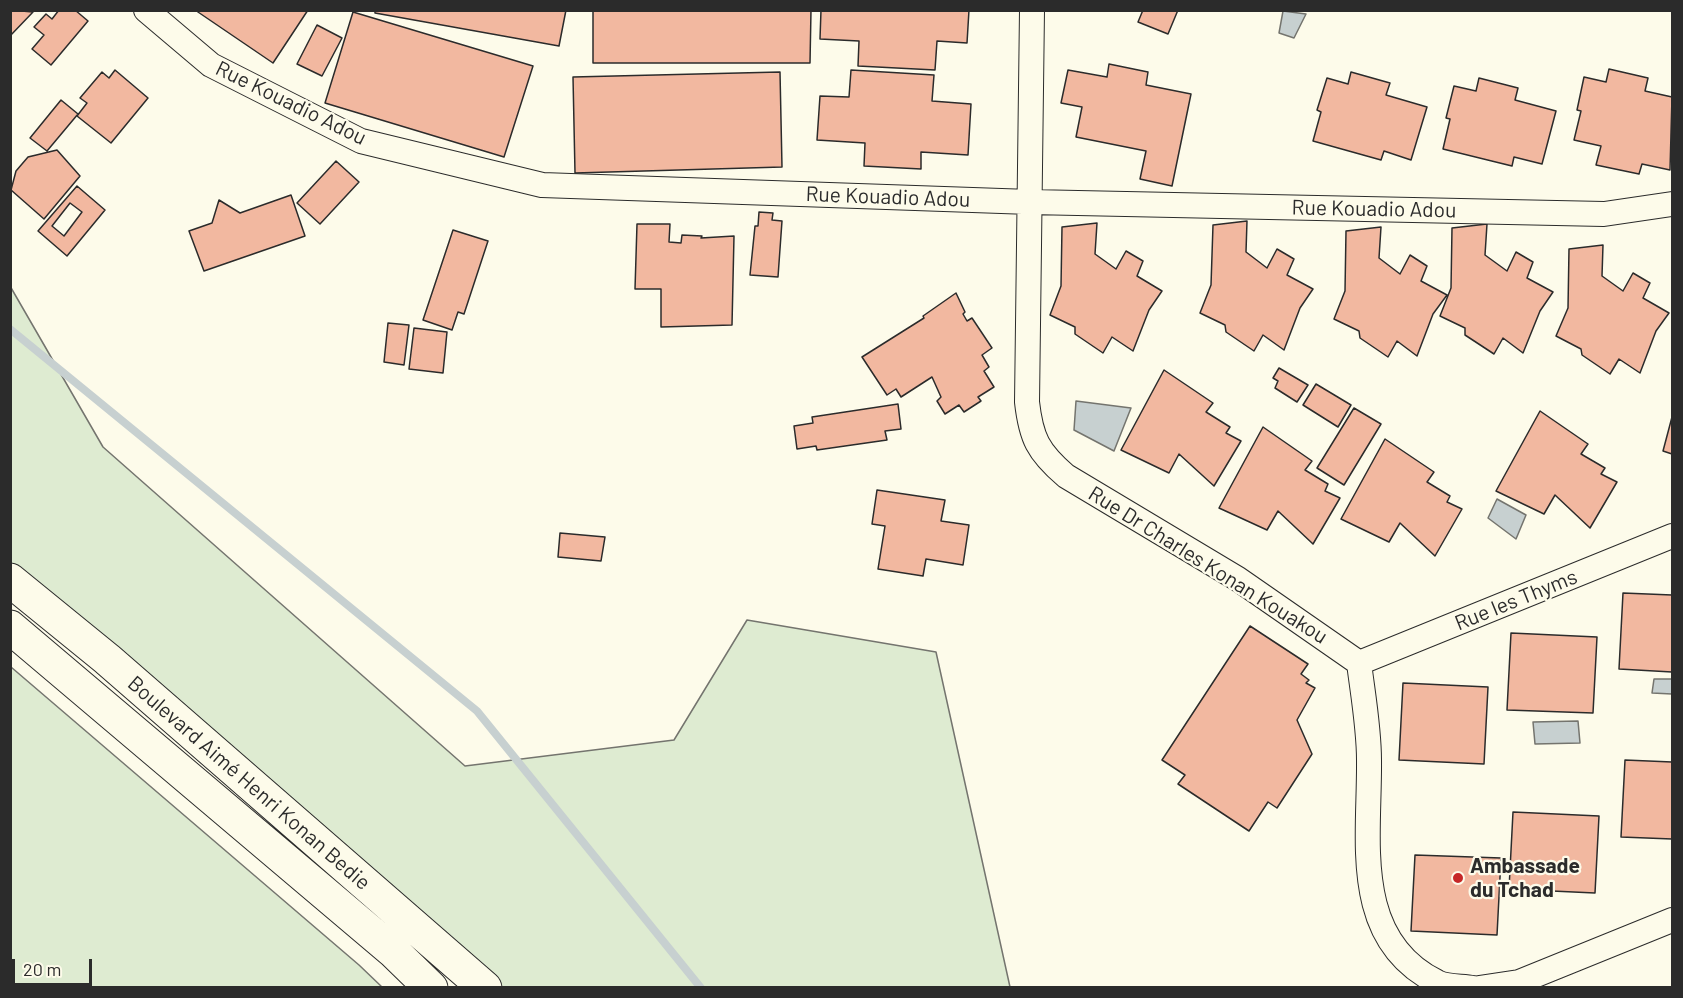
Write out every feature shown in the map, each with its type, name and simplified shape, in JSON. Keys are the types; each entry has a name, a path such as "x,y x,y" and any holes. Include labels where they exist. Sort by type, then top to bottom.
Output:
{"highway":[{"name":"Boulevard Aimé Henri Konan Bedie","path":"10,580 106,659 485,987"},
{"name":"Boulevard Aimé Henri Konan Bedie","path":"10,627 163,754 394,952 431,987"}],"street":[{"name":"Rue Kouadio Adou","path":"146,10 211,65 361,141 542,185 1030,202 1604,214 1672,204"},
{"name":"Rue Dr Charles Konan Kouakou","path":"1032,10 1027,402 1030,430 1044,457 1066,476 1247,585 1359,663"},
{"name":"Rue les Thyms","path":"1359,663 1672,536"},
{"path":"1359,663 1370,756 1369,871 1372,898 1384,934 1408,962 1438,983 1473,987"},
{"path":"1479,987 1519,982 1672,920"}],"green space":[{"path":"10,286 103,447 465,766 674,740 747,620 936,652 1010,987 500,987 11,566"},
{"path":"11,667 359,965 382,987 11,987"}],"shaded area":[{"path":"1283,11 1306,14 1294,38 1279,33"},
{"path":"1076,401 1131,408 1114,451 1074,430"},
{"path":"1497,499 1526,515 1516,539 1488,518"},
{"path":"1654,679 1672,679 1672,694 1652,693"},
{"path":"1578,721 1580,743 1535,744 1533,722"}],"building":[{"path":"10,10 33,12 10,36"},
{"path":"59,10 75,10 88,21 51,65 32,49 44,35 34,27 46,14 52,19"},
{"path":"195,10 308,10 273,63"},
{"path":"375,10 566,10 559,46 375,13"},
{"path":"593,10 811,10 810,63 593,63"},
{"path":"821,10 969,10 967,43 937,41 935,70 858,66 859,41 820,39"},
{"path":"1143,10 1178,10 1168,34 1138,22"},
{"path":"353,12 533,66 504,157 325,103"},
{"path":"317,25 342,38 322,76 297,64"},
{"path":"1109,64 1148,72 1146,85 1191,94 1172,186 1140,179 1146,151 1076,137 1082,107 1061,103 1068,70 1107,77"},
{"path":"1609,69 1648,78 1645,91 1672,97 1670,170 1642,164 1639,174 1596,165 1601,146 1574,140 1581,111 1577,110 1584,77 1606,82"},
{"path":"115,70 148,98 111,143 77,116 87,103 80,98 102,72 109,78"},
{"path":"851,70 934,75 932,101 971,104 968,155 921,152 921,169 864,166 865,143 817,140 820,96 849,97"},
{"path":"780,72 782,167 575,173 573,77"},
{"path":"1351,72 1390,83 1386,95 1427,107 1411,160 1384,151 1381,160 1313,141 1321,112 1317,110 1327,78 1348,84"},
{"path":"1479,78 1518,88 1515,100 1556,111 1542,164 1514,157 1512,166 1443,149 1450,119 1446,118 1454,86 1476,91"},
{"path":"61,100 78,114 47,151 30,138"},
{"path":"57,150 80,176 44,219 11,190 16,171 28,157"},
{"path":"336,161 359,182 320,224 297,203"},
{"path":"77,186 105,210 67,256 38,231","holes":["70,203 82,212 64,236 52,226"]},
{"path":"291,195 305,236 204,271 189,231 212,223 219,200 240,213"},
{"path":"759,212 773,213 772,220 782,221 778,277 750,275 755,226 758,226"},
{"path":"1247,221 1246,252 1267,268 1277,249 1294,259 1287,275 1313,289 1300,308 1284,350 1263,335 1254,351 1226,332 1225,325 1200,313 1211,285 1213,225"},
{"path":"1097,223 1095,254 1116,269 1126,251 1143,261 1137,276 1162,291 1149,310 1133,351 1112,337 1103,353 1075,334 1075,327 1050,315 1061,286 1062,227"},
{"path":"637,224 670,224 669,242 681,243 682,235 702,236 701,238 734,236 732,325 661,327 661,289 635,289"},
{"path":"1487,224 1485,255 1507,271 1516,252 1533,262 1527,278 1553,292 1540,311 1523,353 1503,338 1494,354 1465,335 1465,328 1440,316 1451,288 1452,228"},
{"path":"1381,227 1379,258 1400,274 1410,255 1427,266 1421,281 1447,295 1433,314 1417,356 1397,341 1388,357 1360,338 1359,331 1334,319 1345,291 1346,231"},
{"path":"453,230 488,241 464,314 458,312 452,330 423,320"},
{"path":"1603,245 1602,276 1623,291 1633,273 1650,283 1643,298 1669,313 1656,331 1640,373 1619,359 1610,374 1582,355 1581,349 1556,336 1568,308 1569,249"},
{"path":"956,293 967,321 972,318 992,348 982,355 989,367 984,371 994,387 978,397 981,401 964,412 959,405 945,414 937,401 941,397 932,377 901,397 896,389 887,395 862,357 924,318 923,316"},
{"path":"388,323 409,325 404,365 384,362"},
{"path":"414,328 447,332 443,373 409,369"},
{"path":"1279,368 1308,385 1297,402 1275,388 1278,381 1273,378"},
{"path":"1164,370 1213,403 1206,412 1230,427 1226,433 1241,441 1214,486 1179,454 1169,473 1121,450"},
{"path":"1316,384 1351,405 1338,427 1303,405"},
{"path":"898,404 901,429 885,431 887,440 817,450 816,446 797,449 794,426 813,423 812,417"},
{"path":"1354,408 1381,424 1344,485 1317,468"},
{"path":"1540,411 1588,444 1581,454 1605,468 1601,474 1617,482 1590,528 1555,495 1544,514 1496,491"},
{"path":"1672,417 1672,454 1663,451"},
{"path":"1263,427 1312,461 1305,470 1328,484 1325,491 1340,498 1313,544 1278,511 1267,530 1219,508"},
{"path":"1385,439 1434,472 1427,482 1450,496 1447,502 1462,509 1435,556 1400,523 1389,542 1341,519"},
{"path":"877,490 945,500 941,521 969,525 963,565 926,559 923,576 878,569 885,526 872,524"},
{"path":"560,533 605,537 601,561 558,557"},
{"path":"1623,593 1672,595 1672,672 1619,669"},
{"path":"1250,626 1308,664 1301,674 1309,680 1306,683 1315,688 1297,720 1312,754 1277,808 1268,802 1249,831 1178,784 1185,775 1162,760"},
{"path":"1511,633 1597,637 1593,713 1507,710"},
{"path":"1403,683 1488,687 1484,764 1399,760"},
{"path":"1625,760 1672,762 1672,839 1621,837"},
{"path":"1513,812 1599,816 1595,893 1509,889"},
{"path":"1415,855 1501,858 1497,935 1411,931"}],"waterway":[{"path":"10,329 477,711 701,988"}],"place":[{"name":"Ambassade du Tchad","path":"1458,878"}]}
